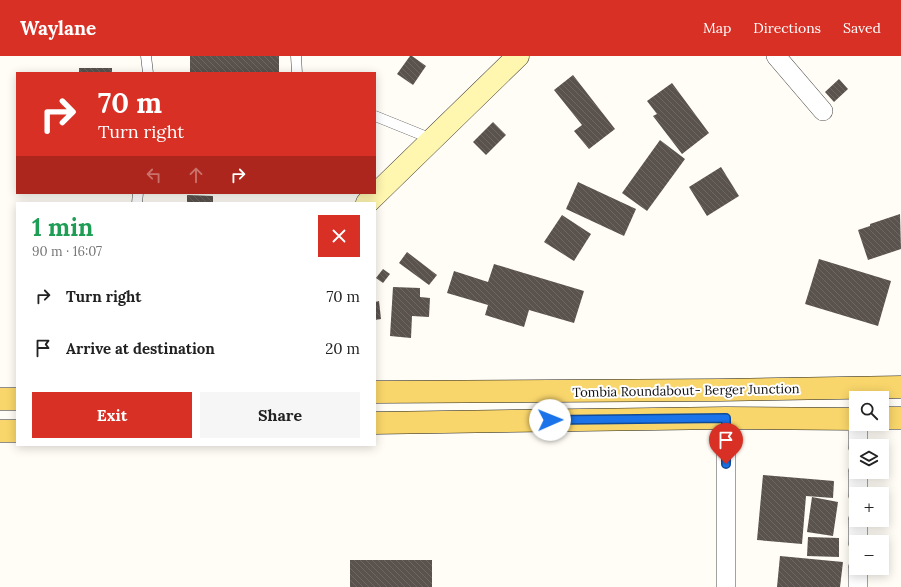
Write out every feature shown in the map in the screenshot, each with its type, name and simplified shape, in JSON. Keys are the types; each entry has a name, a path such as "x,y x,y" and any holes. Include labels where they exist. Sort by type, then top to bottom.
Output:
{"main road":[{"name":"Tombia Roundabout- Berger Junction","path":"376,392 720,390 901,387"},
{"path":"0,400 16,399"},
{"path":"376,422 849,418"},
{"path":"889,418 901,418"},
{"path":"0,431 16,431"}],"street":[{"path":"368,202 518,56"},
{"path":"776,56 823,111"},
{"path":"726,418 726,587"},
{"path":"858,575 858,587"}],"lane":[{"path":"146,56 148,72"},
{"path":"296,56 297,72"},
{"path":"376,116 432,139"}],"building":[{"path":"190,56 279,56 279,72 190,72"},
{"path":"410,56 426,66 413,85 397,74"},
{"path":"79,68 112,68 112,72 79,72"},
{"path":"573,75 615,129 589,149 574,131 582,125 554,90"},
{"path":"839,79 848,89 834,102 825,92"},
{"path":"672,83 709,133 682,154 653,116 657,114 647,101"},
{"path":"493,122 506,135 486,155 473,142"},
{"path":"660,140 685,159 647,211 622,193"},
{"path":"721,167 739,196 707,216 689,187"},
{"path":"578,182 636,209 624,236 566,209"},
{"path":"187,195 213,196 213,202 187,202"},
{"path":"900,214 901,249 868,260 858,230 870,226 870,224"},
{"path":"562,215 591,234 574,261 544,242"},
{"path":"407,252 437,275 429,285 399,263"},
{"path":"819,259 891,281 878,326 805,304"},
{"path":"494,264 584,291 574,323 529,310 524,327 485,315 488,305 447,293 454,271 488,282"},
{"path":"383,269 390,274 383,283 376,278"},
{"path":"393,287 420,288 420,297 430,298 429,317 412,316 411,338 390,336"},
{"path":"379,301 381,319 376,320 376,302"},
{"path":"763,475 834,481 833,498 806,496 802,544 757,540"},
{"path":"812,497 838,502 833,536 807,532"},
{"path":"808,537 839,538 839,557 807,556"},
{"path":"780,556 843,562 840,587 777,587"},
{"path":"350,560 432,560 432,587 350,587"}],"route":[{"path":"550,420 726,418 726,464"}]}
